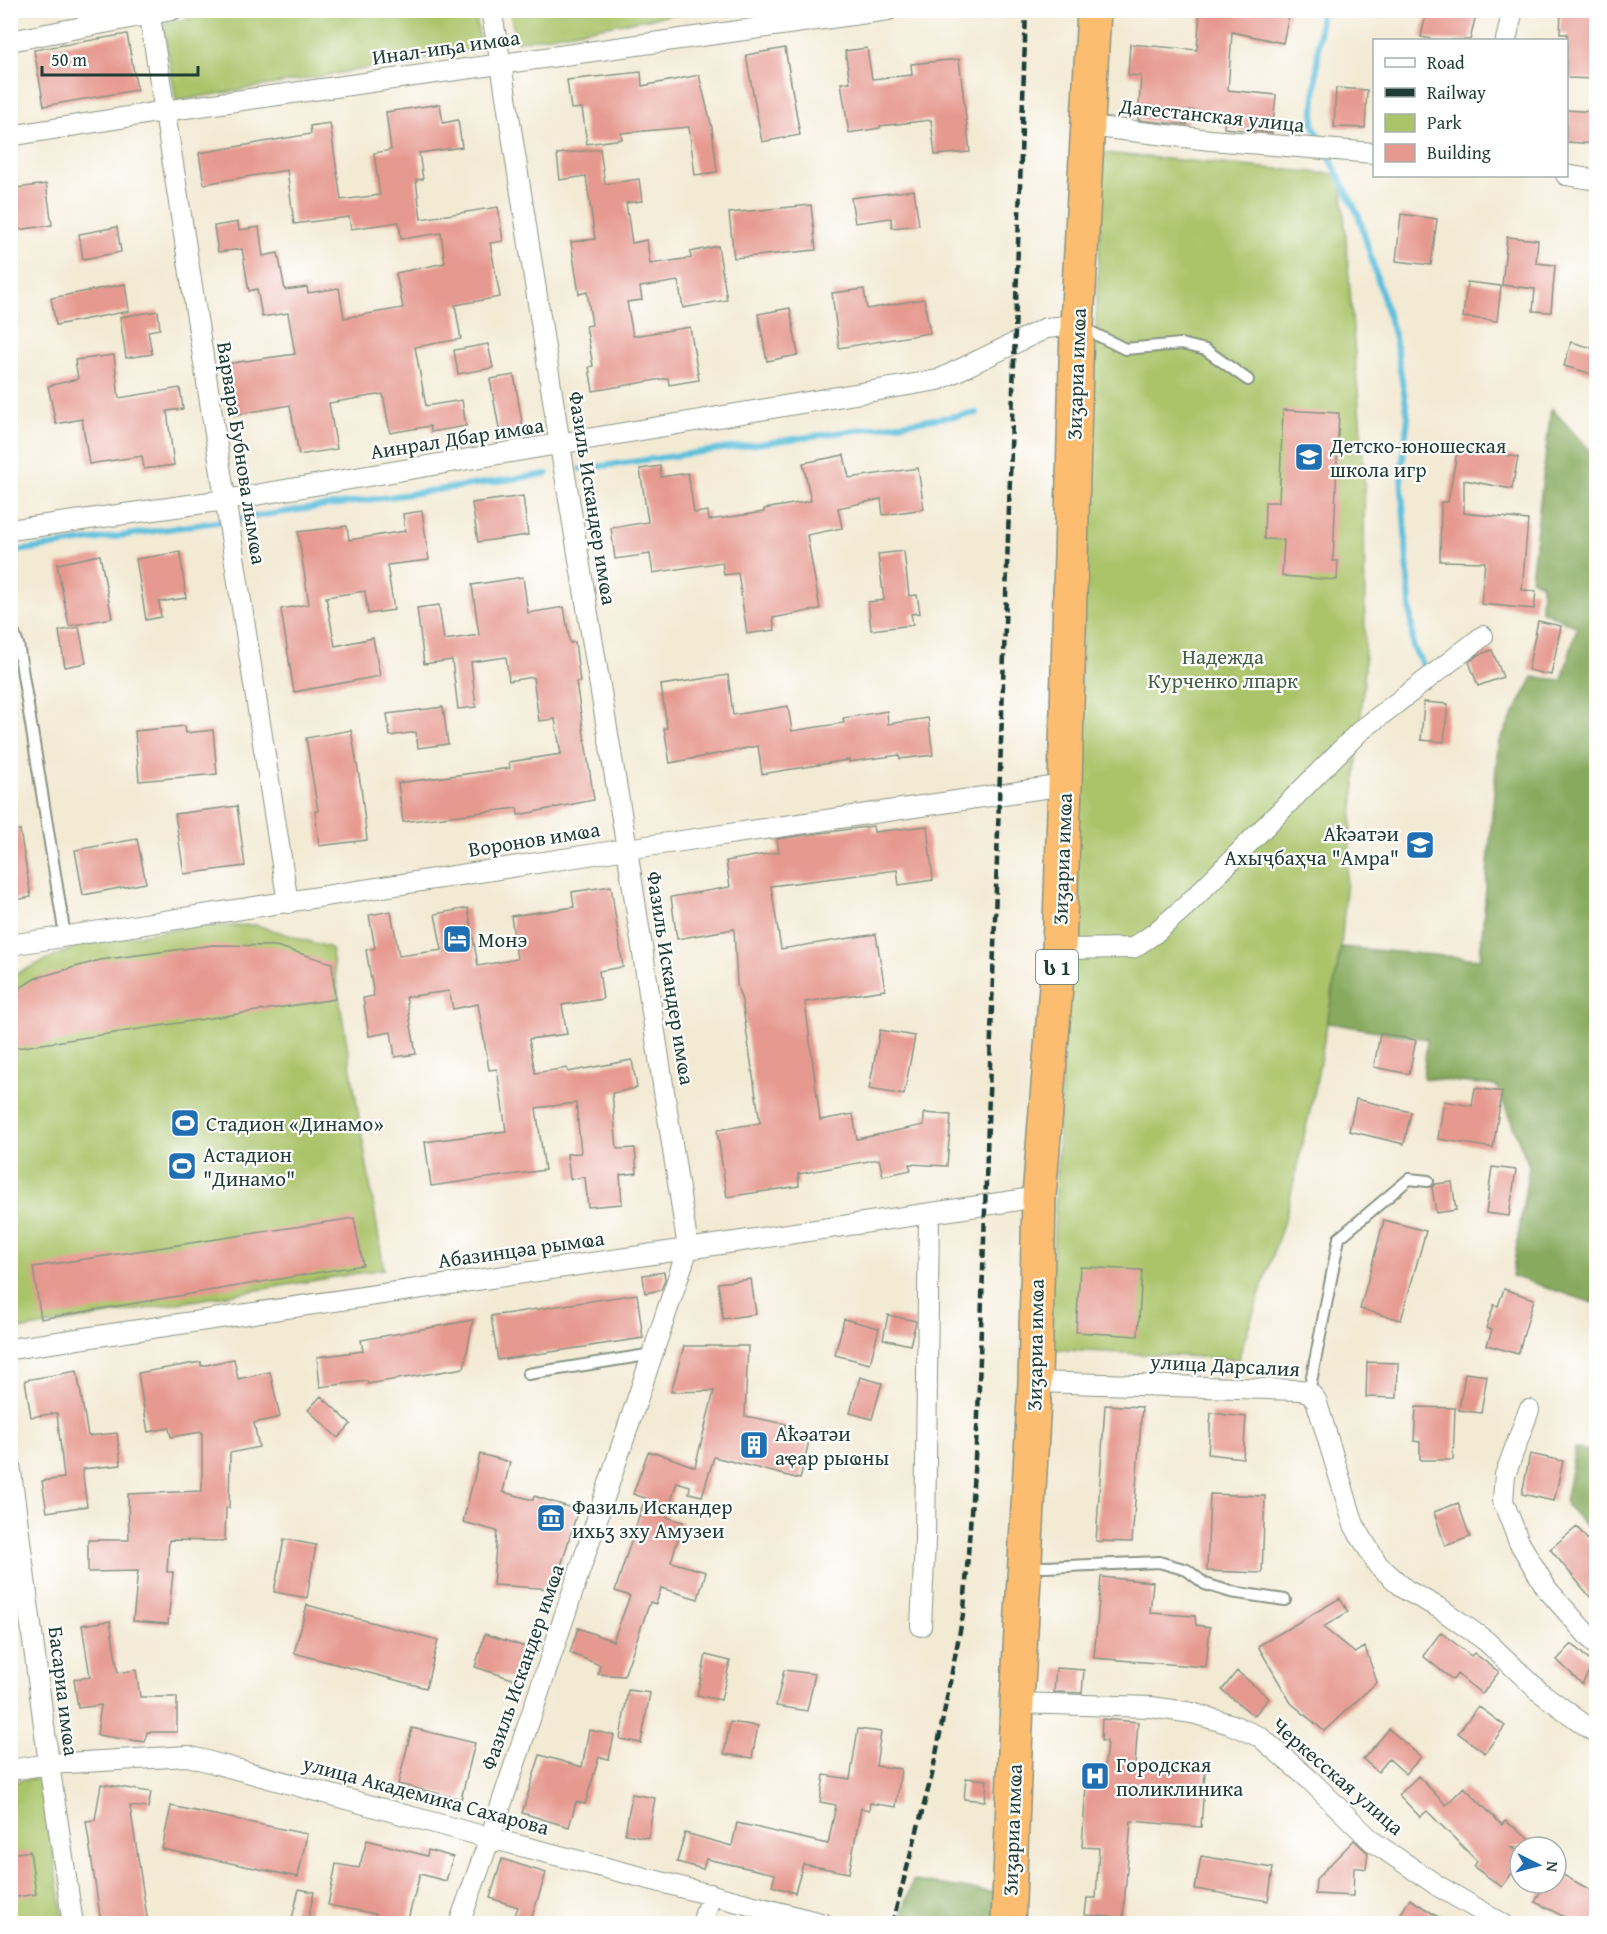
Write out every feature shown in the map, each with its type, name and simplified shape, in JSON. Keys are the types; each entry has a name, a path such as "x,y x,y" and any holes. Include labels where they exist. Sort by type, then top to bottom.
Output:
{"highway":[{"name":"Ӡиӡариа имҩа","path":"1008,1923 1017,1703 1035,1382 1039,1197 1059,949 1077,325 1094,10"}],"street":[{"path":"10,41 172,10"},
{"name":"Фазиль Искандер имҩа","path":"459,1923 490,1838 688,1248 627,849 491,10"},
{"name":"Инал-иҧа имҩа","path":"10,136 164,111 888,10"},
{"path":"1506,39 1513,10"},
{"name":"Варвара Бубнова лымҩа","path":"149,13 288,903"},
{"name":"Дагестанская улица","path":"1088,126 1210,140 1373,153"},
{"path":"1568,175 1596,180"},
{"name":"Аинрал Дбар имҩа","path":"10,530 225,500 938,380 1046,328 1077,325"},
{"path":"1059,949 1133,948 1155,933 1188,904 1359,732 1483,636"},
{"name":"Воронов имҩа","path":"10,945 627,849 1065,785"},
{"name":"Абазинцәа рымҩа","path":"10,1349 1039,1197"},
{"path":"921,1626 926,1541 929,1214"},
{"name":"улица Дарсалия","path":"1035,1382 1289,1389 1309,1392 1316,1400 1354,1525 1378,1565 1406,1590 1441,1609 1486,1641 1540,1692 1593,1731 1596,1730"},
{"path":"1529,1410 1505,1475 1503,1501 1520,1542 1547,1589 1596,1645"},
{"name":"Басариа имҩа","path":"10,1464 49,1764 73,1923"},
{"name":"Черкесская улица","path":"1017,1703 1151,1707 1201,1716 1230,1724 1260,1737 1310,1780 1372,1841 1438,1886 1503,1923"},
{"name":"улица Академика Сахарова","path":"10,1770 49,1764 188,1756 490,1838 824,1923"},
{"path":"702,1923 711,1894"}],"lane":[{"path":"1077,325 1125,349 1181,344 1206,350 1248,380"},
{"path":"10,624 18,644 65,936"},
{"path":"1309,1392 1339,1238 1409,1179 1428,1181"},
{"path":"528,1374 653,1354"},
{"path":"1025,1565 1045,1567 1159,1562 1187,1570 1205,1584 1232,1592 1285,1600"}],"green space":[{"path":"236,10 475,11 481,49 176,101 163,23"},
{"path":"687,10 688,12 516,42 510,11"},
{"name":"Надежда Курченко лпарк","path":"1103,153 1341,175 1364,471 1365,668 1341,947 1316,1084 1286,1215 1238,1359 1048,1349 1076,794"},
{"path":"1551,408 1596,457 1596,1304 1512,1276 1529,1166 1497,1086 1423,1078 1427,1039 1327,1023 1341,947 1480,959 1498,744 1533,677 1562,680 1577,627 1541,610 1542,584 1531,579"},
{"name":"Cтадион «Динамо»","path":"256,925 331,948 384,1269 11,1331 11,976 80,945 188,927"},
{"path":"1575,1448 1596,1453 1596,1538 1565,1503"},
{"path":"42,1777 64,1923 11,1924 11,1782"},
{"path":"913,1881 997,1893 993,1923 898,1924"}],"building":[{"path":"1200,10 1290,10 1283,43 1232,32 1228,90 1276,95 1272,133 1224,128 1225,113 1188,110 1187,125 1138,120 1141,76 1128,75 1130,44 1197,50"},
{"path":"1427,10 1439,10 1475,19 1470,39 1421,37"},
{"path":"1561,10 1596,10 1596,79 1568,78 1568,39 1567,34 1560,34"},
{"path":"127,34 137,90 44,106 34,50"},
{"path":"785,48 800,135 762,142 746,55"},
{"path":"867,48 872,79 912,75 911,64 959,59 970,152 935,155 931,120 880,126 880,128 849,133 841,83 850,82 845,51"},
{"path":"641,72 642,86 699,75 712,128 717,172 695,175 689,127 621,133 622,139 587,144 582,108 571,109 567,80"},
{"path":"1336,88 1367,90 1365,128 1334,127"},
{"path":"440,104 443,123 458,120 462,147 419,153 423,179 416,180 421,219 498,207 503,241 490,243 500,297 455,305 461,339 415,347 426,406 462,400 466,426 431,432 430,426 390,433 383,394 329,403 337,449 299,455 290,405 234,415 225,364 295,354 288,313 262,317 257,289 249,291 242,249 218,252 214,226 238,222 239,230 259,227 263,256 278,253 285,290 307,287 308,293 339,288 344,318 403,308 396,273 445,263 441,233 401,239 399,222 351,229 349,217 294,224 287,170 204,184 199,153 311,134 310,126 330,123 341,200 380,195 374,153 391,150 386,112"},
{"path":"1568,110 1596,112 1596,144 1568,142"},
{"path":"600,149 605,184 639,179 642,201 626,203 632,243 647,240 650,264 691,258 690,252 718,246 727,300 683,308 678,281 640,287 642,300 627,302 633,336 690,327 699,380 669,385 668,378 593,391 589,367 593,366 586,326 592,325 587,292 579,294 571,242 595,239 586,176 560,180 557,154"},
{"path":"46,184 52,225 11,231 10,189"},
{"path":"914,190 919,225 892,228 891,218 855,223 851,198"},
{"path":"811,205 816,250 734,258 729,213"},
{"path":"1401,214 1437,219 1431,265 1396,261"},
{"path":"117,227 121,252 83,259 79,234"},
{"path":"1507,237 1538,240 1536,263 1555,265 1551,312 1533,311 1535,289 1502,285"},
{"path":"1467,282 1501,286 1497,321 1463,317"},
{"path":"125,284 129,311 56,325 51,298"},
{"path":"864,289 867,309 924,299 930,333 839,348 832,293"},
{"path":"790,308 798,355 767,361 758,314"},
{"path":"158,311 160,329 148,331 152,354 126,358 120,317"},
{"path":"1571,342 1596,349 1596,375 1564,366"},
{"path":"488,344 493,368 458,374 454,350"},
{"path":"114,355 119,398 180,388 183,409 167,411 174,465 144,469 142,456 89,464 82,419 56,424 48,386 78,379 75,360"},
{"path":"514,375 524,434 501,439 490,379"},
{"name":"Детско-юношеская школа игр","path":"1283,410 1339,413 1333,561 1338,561 1337,580 1282,576 1284,540 1264,539 1265,502 1279,502"},
{"path":"1458,446 1518,457 1512,489 1464,480 1464,513 1528,520 1522,590 1536,591 1534,609 1481,604 1485,562 1440,561 1441,502 1448,502"},
{"path":"844,455 849,478 918,468 924,509 883,515 881,499 838,508 842,528 807,535 820,609 773,618 775,630 747,634 738,573 724,575 722,562 653,573 650,554 615,559 611,528 648,522 640,469 660,466 661,477 688,473 694,513 708,511 709,520 764,512 764,509 811,501 803,463"},
{"path":"523,496 528,535 478,542 472,503"},
{"path":"422,511 429,560 387,565 394,610 368,614 365,591 326,597 335,646 373,638 380,676 294,692 281,609 309,604 298,532 347,526 349,540 405,531 403,514"},
{"path":"904,551 909,596 917,595 920,613 911,614 913,625 871,630 868,602 884,600 878,554"},
{"path":"180,552 186,598 159,602 161,617 146,620 136,559"},
{"path":"100,555 112,618 69,626 57,564"},
{"path":"523,577 528,613 564,607 570,643 575,642 580,682 576,682 594,800 518,815 517,808 403,822 398,783 510,768 509,762 561,754 555,719 539,721 533,677 509,681 506,657 471,662 476,707 458,709 452,660 424,664 417,608 439,605 444,640 479,635 472,585"},
{"path":"1538,621 1561,626 1551,675 1528,670"},
{"path":"79,627 86,663 65,667 59,631"},
{"path":"1492,650 1503,677 1478,686 1469,662 1478,655"},
{"path":"728,675 733,715 788,706 792,731 844,723 843,718 887,711 888,724 928,718 933,755 900,759 899,755 849,762 849,760 762,774 758,746 670,763 664,728 667,728 661,685"},
{"path":"1424,702 1448,704 1444,742 1421,740"},
{"path":"443,707 448,744 418,748 416,732 390,736 387,714"},
{"path":"185,726 186,733 213,730 217,774 139,781 135,731"},
{"path":"351,730 367,840 319,846 315,811 318,811 306,738"},
{"path":"237,806 245,866 184,874 175,814"},
{"path":"873,826 874,832 927,826 933,880 899,885 897,870 771,886 781,949 876,934 885,990 805,1002 820,1120 853,1114 857,1139 924,1125 924,1113 951,1115 947,1166 909,1164 911,1170 883,1176 879,1159 798,1174 799,1186 727,1197 717,1130 760,1123 742,1001 737,985 734,929 677,939 671,897 730,887 726,861 779,852 777,839"},
{"path":"20,830 31,897 10,901 10,831"},
{"path":"137,839 146,883 83,895 75,850"},
{"path":"611,886 623,967 599,971 603,999 562,1005 567,1034 529,1039 535,1073 567,1068 568,1072 632,1060 637,1088 612,1093 617,1149 635,1148 637,1173 620,1175 622,1204 588,1207 585,1177 570,1179 567,1154 581,1153 576,1103 536,1108 545,1170 431,1186 425,1142 506,1131 497,1069 489,1070 478,1004 453,1009 449,991 406,997 416,1054 395,1057 391,1032 369,1036 363,998 374,996 366,950 375,948 369,915 391,911 399,956 442,950 435,914 468,908 478,966 517,959 511,916 574,907 572,892"},
{"path":"213,945 276,946 332,963 335,999 10,1049 10,994 36,978 100,960"},
{"path":"880,1030 915,1036 904,1095 869,1089"},
{"path":"1380,1033 1416,1040 1409,1074 1374,1067"},
{"path":"1475,1088 1502,1092 1493,1148 1438,1139 1444,1101 1472,1106"},
{"path":"1356,1099 1411,1112 1404,1144 1349,1131"},
{"path":"1492,1167 1516,1170 1509,1216 1486,1213"},
{"path":"1452,1182 1456,1210 1436,1213 1432,1187 1435,1184"},
{"path":"354,1218 363,1265 41,1319 33,1267"},
{"path":"1384,1220 1426,1231 1401,1320 1360,1309"},
{"path":"1080,1267 1142,1270 1138,1336 1076,1332"},
{"path":"664,1272 665,1279 661,1290 645,1293 643,1275"},
{"path":"751,1279 756,1314 723,1319 718,1283"},
{"path":"1504,1289 1534,1299 1518,1354 1487,1345 1492,1330 1486,1328 1494,1305 1498,1306"},
{"path":"637,1294 643,1338 498,1360 491,1316"},
{"path":"888,1315 916,1321 910,1345 883,1339"},
{"path":"844,1319 879,1328 870,1364 835,1355"},
{"path":"473,1320 464,1368 368,1384 367,1381 320,1387 317,1357 363,1351 361,1340"},
{"path":"684,1346 748,1346 745,1416 786,1424 784,1431 810,1437 800,1479 714,1457 702,1496 689,1493 690,1486 677,1482 666,1517 683,1522 671,1562 706,1572 698,1599 661,1588 656,1604 650,1602 624,1676 598,1674 600,1665 570,1653 578,1628 613,1641 630,1596 615,1591 645,1498 633,1494 648,1452 695,1467 714,1391 671,1392"},
{"path":"234,1359 238,1379 270,1372 280,1417 254,1423 259,1447 230,1453 229,1508 226,1508 225,1541 169,1540 167,1572 173,1572 168,1624 133,1621 138,1571 88,1572 88,1540 129,1540 128,1494 202,1491 202,1432 171,1437 169,1428 148,1432 138,1373 201,1362 201,1366"},
{"path":"1367,1362 1398,1363 1397,1398 1366,1397"},
{"path":"77,1371 88,1436 117,1433 121,1465 82,1469 87,1506 47,1512 42,1481 64,1478 57,1413 31,1417 25,1380"},
{"path":"1465,1373 1487,1376 1481,1413 1459,1410"},
{"path":"860,1377 882,1383 872,1419 850,1413"},
{"path":"321,1396 351,1424 338,1438 308,1410"},
{"path":"1105,1405 1142,1407 1132,1542 1096,1541"},
{"path":"1416,1407 1455,1408 1453,1460 1420,1460 1420,1442 1414,1441"},
{"path":"1211,1413 1246,1417 1243,1458 1208,1454"},
{"path":"480,1454 510,1462 503,1492 533,1500 534,1496 578,1510 554,1589 493,1585 497,1531 463,1522"},
{"path":"1530,1454 1563,1461 1554,1501 1522,1494"},
{"path":"1210,1494 1265,1496 1262,1573 1207,1571"},
{"path":"1458,1503 1470,1537 1445,1546 1434,1512"},
{"path":"1577,1527 1596,1550 1596,1604 1550,1549"},
{"path":"284,1539 316,1545 307,1598 274,1592"},
{"path":"1101,1577 1153,1582 1150,1613 1195,1616 1196,1625 1210,1627 1206,1667 1094,1658"},
{"path":"1340,1598 1348,1612 1323,1627 1355,1653 1365,1647 1377,1682 1324,1731 1291,1703 1258,1646"},
{"path":"307,1605 438,1640 426,1688 294,1653"},
{"path":"110,1621 118,1673 136,1670 140,1697 177,1697 177,1732 147,1732 145,1742 97,1735 101,1705 78,1708 74,1679 90,1677 82,1625"},
{"path":"1441,1632 1471,1656 1474,1653 1499,1672 1482,1694 1457,1674 1453,1680 1423,1656"},
{"path":"485,1634 532,1649 522,1682 475,1667"},
{"path":"1572,1644 1593,1664 1582,1684 1557,1660"},
{"path":"706,1655 730,1661 721,1700 697,1695"},
{"path":"1056,1668 1084,1670 1082,1693 1054,1692"},
{"path":"784,1670 815,1674 807,1711 776,1706"},
{"path":"1237,1671 1269,1698 1254,1716 1222,1690"},
{"path":"628,1690 650,1693 641,1743 620,1739"},
{"path":"1478,1706 1505,1726 1485,1753 1458,1733"},
{"path":"1102,1719 1138,1722 1135,1765 1205,1771 1201,1827 1131,1821 1123,1918 1085,1915 1087,1898 1096,1898 1099,1848 1082,1847 1086,1786 1103,1787 1107,1741 1101,1741"},
{"path":"730,1722 758,1726 752,1758 724,1754"},
{"path":"412,1728 475,1743 461,1799 398,1784"},
{"path":"858,1729 881,1732 876,1766 901,1769 896,1807 870,1803 869,1810 861,1808 849,1873 803,1864 795,1893 772,1886 775,1874 706,1859 703,1869 677,1862 685,1833 732,1846 737,1823 828,1844 836,1805 820,1802 824,1775 850,1779"},
{"path":"1389,1729 1421,1757 1406,1774 1389,1759 1378,1772 1363,1759"},
{"path":"589,1730 614,1735 609,1759 599,1757 585,1804 576,1802 569,1827 522,1813 540,1755 582,1767"},
{"path":"1418,1776 1446,1805 1464,1787 1502,1825 1505,1821 1525,1835 1508,1835 1508,1879 1502,1887 1474,1867 1477,1861 1427,1811 1420,1817 1399,1795"},
{"path":"966,1778 987,1780 985,1801 964,1799"},
{"path":"101,1784 151,1792 148,1808 130,1806 148,1923 101,1923 86,1821 95,1820"},
{"path":"632,1794 655,1798 648,1838 625,1834"},
{"path":"171,1806 307,1834 298,1877 162,1849"},
{"path":"367,1840 427,1856 428,1850 453,1857 446,1881 420,1874 407,1923 374,1923 376,1914 328,1905 336,1864 359,1868"},
{"path":"1354,1840 1368,1853 1366,1869 1354,1867 1353,1896 1315,1894 1316,1879"},
{"path":"30,1851 36,1894 10,1898 10,1854"},
{"path":"1201,1856 1273,1868 1268,1901 1195,1889"},
{"path":"502,1859 546,1873 530,1923 512,1923 518,1907 490,1898"},
{"path":"1568,1878 1596,1893 1596,1923 1576,1923 1535,1902 1539,1895 1568,1895"},
{"path":"299,1889 314,1892 307,1923 291,1923"},
{"path":"1410,1899 1448,1923 1395,1923"}],"waterway":[{"path":"1321,10 1313,124 1323,145"},
{"path":"1328,154 1359,217 1395,338 1408,417 1401,475 1413,647 1428,674"},
{"path":"581,469 977,413"},
{"path":"10,552 547,474"}],"railway":[{"path":"892,1924 932,1775 964,1610 978,1416 1026,10"}],"place":[{"name":"Детско-юношеская школа игр","path":"1309,457"},
{"name":"Аҟәатәи Ахыҷбаҳча \"Амра\"","path":"1420,845"},
{"name":"Монэ","path":"457,939"},
{"name":"Cтадион «Динамо»","path":"185,1123"},
{"name":"Астадион \"Динамо\"","path":"182,1166"},
{"name":"Аҟәатәи аҿар рыҩны","path":"754,1445"},
{"name":"Фазиль Искандер ихьӡ зху Амузеи","path":"551,1518"},
{"name":"Городская поликлиника","path":"1095,1776"}]}
